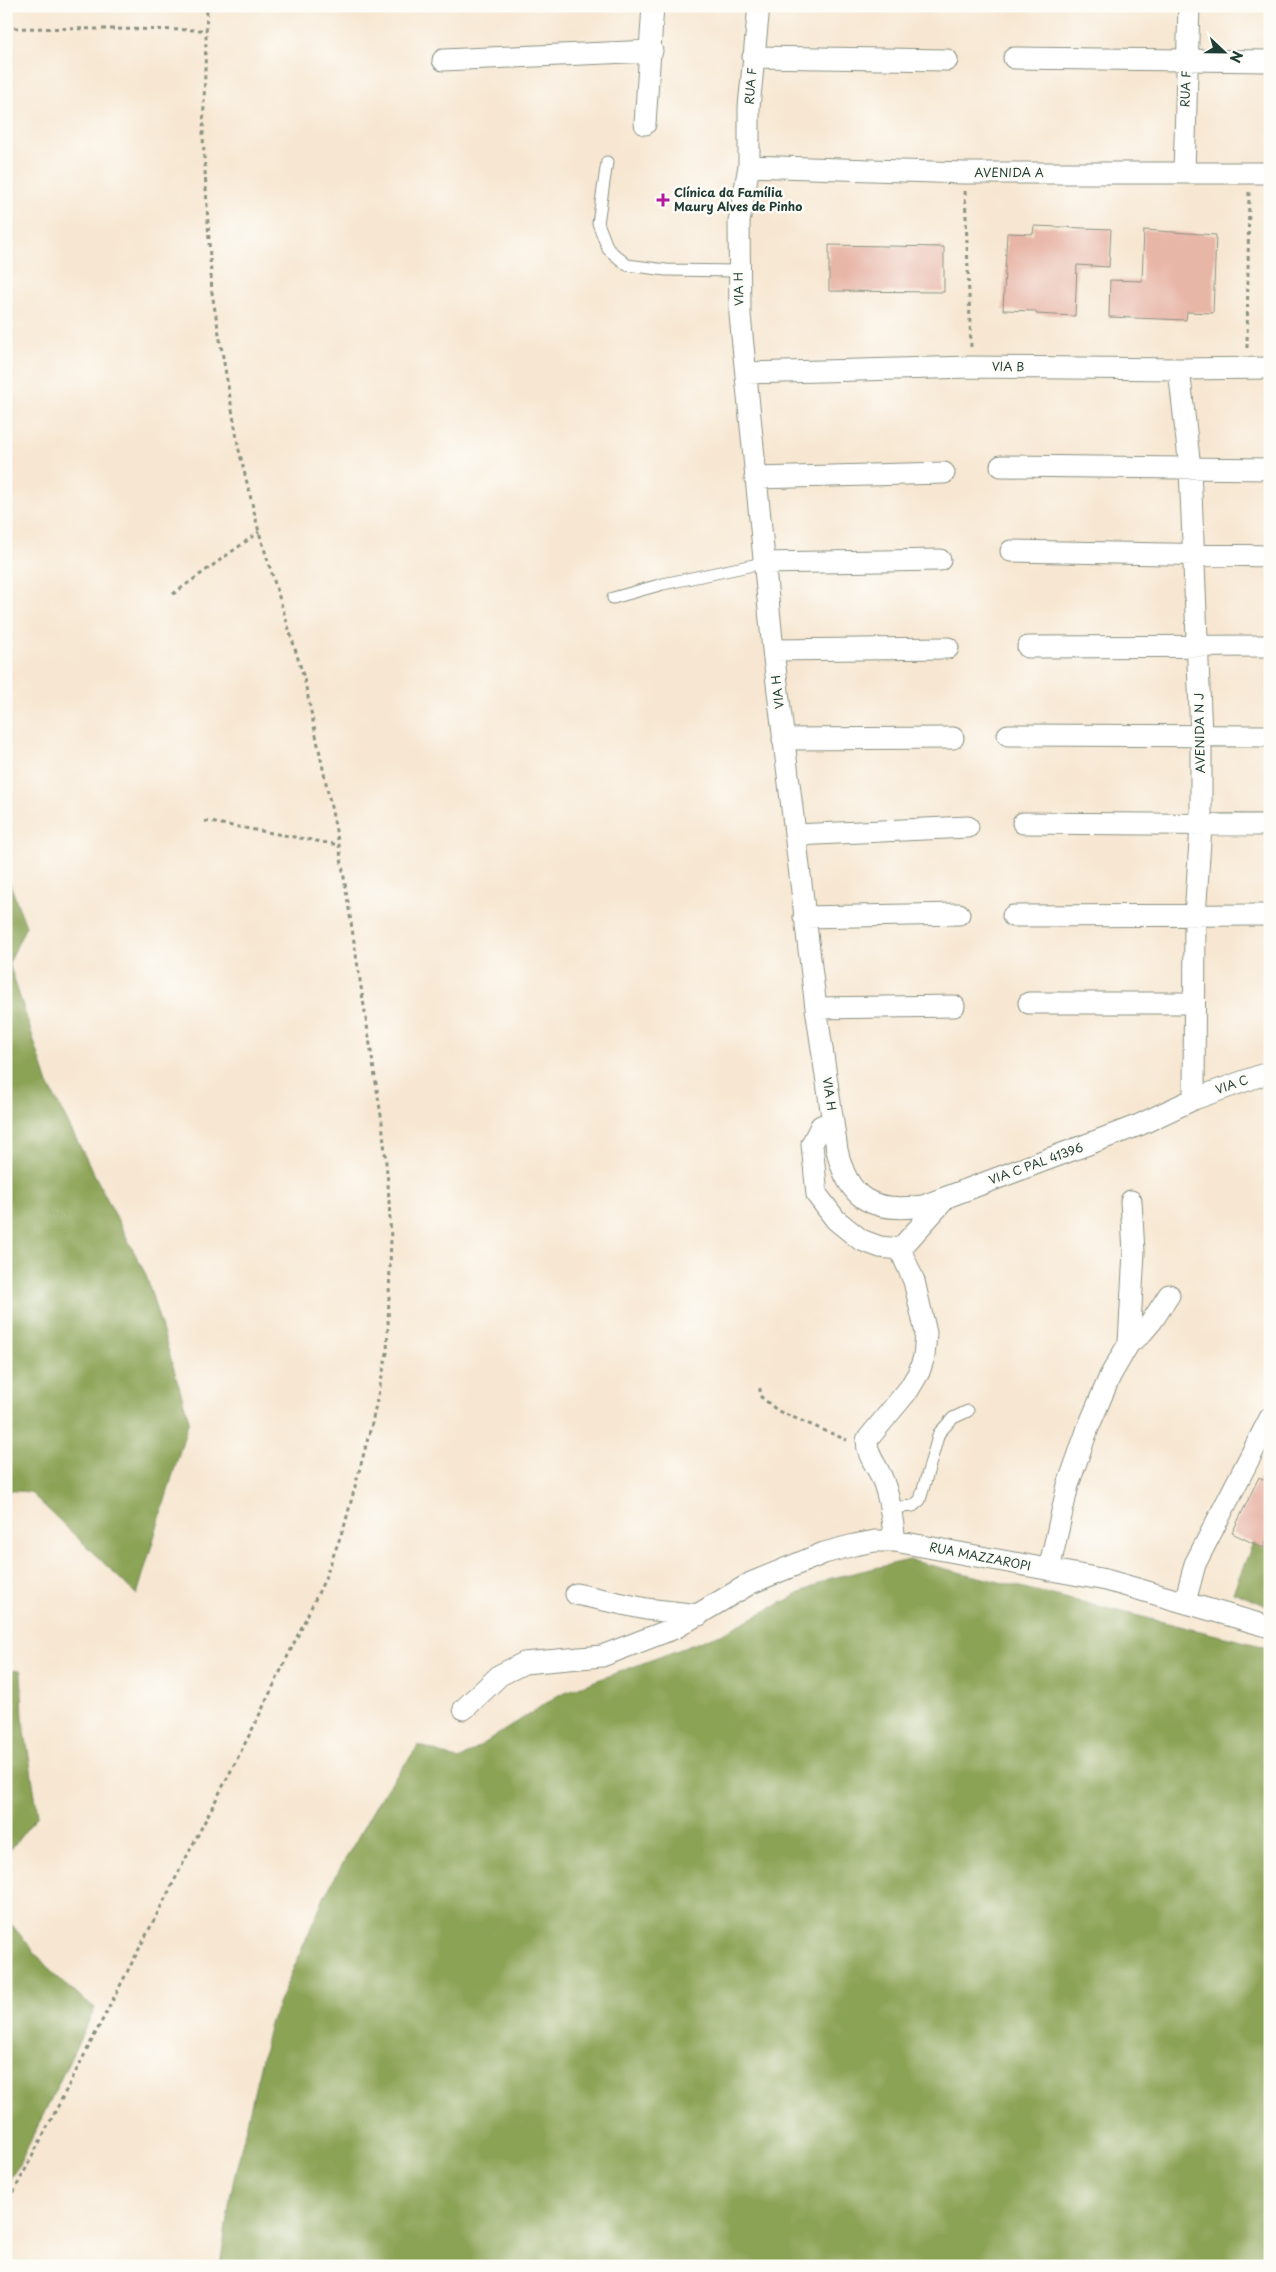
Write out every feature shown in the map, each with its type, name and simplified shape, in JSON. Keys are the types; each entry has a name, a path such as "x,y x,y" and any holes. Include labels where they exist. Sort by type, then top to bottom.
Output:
{"street":[{"path":"645,124 654,6"},
{"name":"RUA F","path":"749,166 749,106 758,6"},
{"name":"RUA F","path":"1184,173 1188,6"},
{"path":"443,60 652,51"},
{"path":"753,57 948,60"},
{"path":"1014,58 1270,61"},
{"name":"AVENIDA A","path":"749,166 964,173 1259,173"},
{"name":"VIA H","path":"749,166 739,222 738,271 763,563 804,917 841,1167 849,1185 861,1196 873,1203"},
{"name":"VIA B","path":"746,374 971,367 1270,368"},
{"name":"AVENIDA N J","path":"1179,369 1190,468 1201,735 1201,826 1195,916 1194,1099"},
{"path":"1000,466 1270,469"},
{"path":"755,478 944,473"},
{"path":"1011,551 1270,556"},
{"path":"763,563 940,560"},
{"path":"1028,647 1270,646"},
{"path":"773,650 948,648"},
{"path":"1008,735 1270,736"},
{"path":"783,739 952,738"},
{"path":"1023,823 1201,826 1270,825"},
{"path":"795,835 968,827"},
{"path":"804,917 959,914"},
{"path":"1013,916 1270,915"},
{"path":"1030,1003 1194,1003"},
{"path":"816,1008 954,1006"},
{"name":"VIA C","path":"1194,1099 1270,1072"},
{"name":"VIA C PAL 41396","path":"873,1203 884,1207 904,1208 923,1206 1139,1125 1194,1099"},
{"path":"833,1122 821,1126 812,1144 817,1195 836,1220 861,1240 880,1247 900,1249"},
{"path":"900,1249 946,1197"},
{"path":"1129,1343 1134,1252 1131,1201"},
{"path":"895,1541 891,1508 881,1476 867,1449 867,1440 909,1389 920,1372 924,1357 926,1333 914,1281 900,1249"},
{"path":"1049,1570 1068,1485 1085,1436 1110,1376 1129,1343 1140,1335 1152,1321 1169,1294"},
{"path":"1185,1602 1195,1564 1270,1418"},
{"name":"RUA MAZZAROPI","path":"464,1710 500,1675 524,1663 602,1656 658,1635 699,1615 751,1583 824,1553 854,1544 875,1541 895,1541 1106,1580 1270,1627"},
{"path":"576,1594 646,1609 699,1615"}],"lane":[{"path":"607,162 598,223 608,249 627,265 666,270 738,271"},
{"path":"613,598 663,584 763,563"},
{"path":"891,1508 913,1506 920,1500 939,1432 953,1418 968,1411"}],"path":[{"path":"6,2207 250,1735 324,1581 345,1524 372,1423 387,1353 391,1239 388,1183 382,1122 339,845 304,678 259,532 239,450 212,293 202,136 207,6"},
{"path":"6,28 206,30"},
{"path":"964,173 971,367"},
{"path":"1246,368 1259,173"},
{"path":"173,594 259,532"},
{"path":"205,821 339,845"},
{"path":"760,1388 760,1396 778,1411 867,1449"}],"green space":[{"path":"6,874 26,926 9,963 48,1084 146,1275 189,1420 137,1595 30,1492 6,1490"},
{"path":"1270,1501 1270,1607 1233,1592"},
{"path":"909,1560 1270,1648 1270,2266 220,2266 231,2192 270,2023 325,1895 380,1798 419,1745 459,1760 560,1694 721,1634 828,1579"},
{"path":"6,1670 21,1671 23,1718 38,1815 6,1855"},
{"path":"6,1918 55,1976 95,2008 18,2167 6,2184"}],"building":[{"path":"1034,226 1111,229 1109,267 1077,265 1075,316 1036,314 1036,311 1003,310 1007,233 1033,234"},
{"path":"1144,230 1216,235 1213,313 1187,312 1186,320 1109,317 1110,280 1142,281"},
{"path":"829,245 944,247 944,292 829,291"},
{"path":"1259,1477 1270,1483 1270,1534 1263,1548 1232,1533"}],"place":[{"name":"Clínica da Família Maury Alves de Pinho","path":"663,200"}]}
